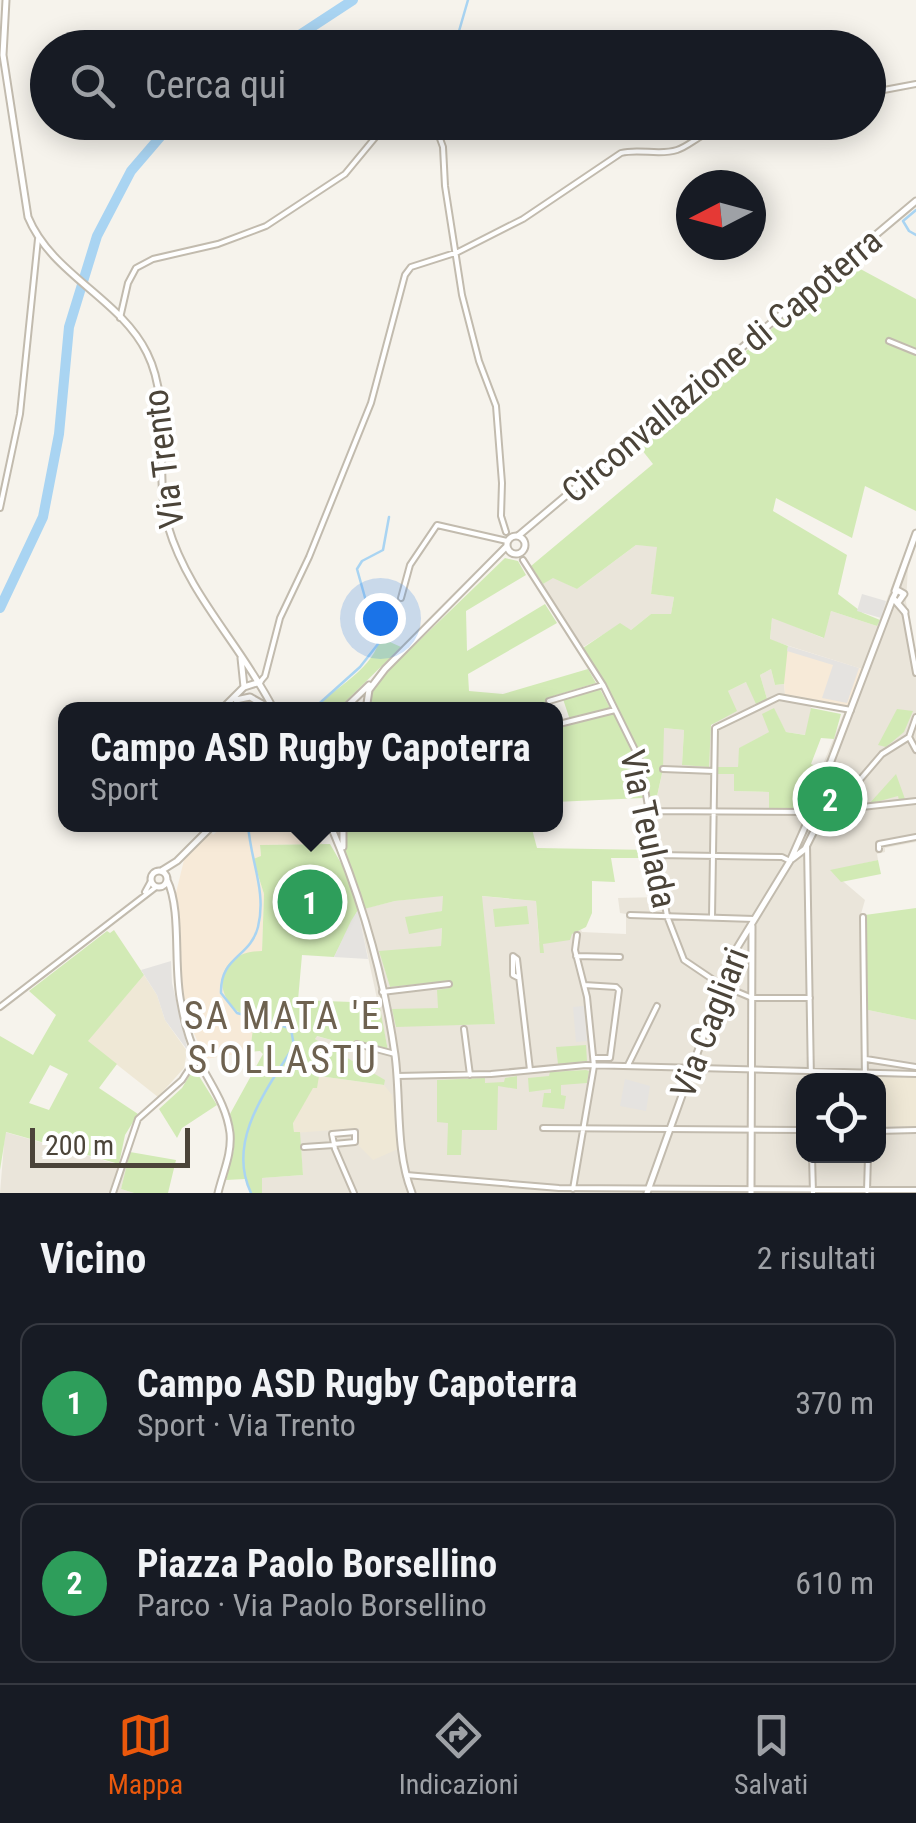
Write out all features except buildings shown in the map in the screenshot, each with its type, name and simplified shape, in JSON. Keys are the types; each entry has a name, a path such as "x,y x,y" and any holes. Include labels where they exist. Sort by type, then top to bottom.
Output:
{"street":[{"path":"0,508 20,414 38,240 28,218 2,55 6,0"},
{"path":"886,90 916,84"},
{"path":"118,316 136,268 153,259 218,244 266,226 345,174 373,140"},
{"path":"440,140 462,295 479,361 496,406 502,483 500,516 523,560"},
{"path":"250,697 266,676 280,618 309,557 370,403 404,275 411,266 458,252 523,219 621,153 678,150 697,140"},
{"name":"Circonvallazione di Capoterra","path":"512,543 916,201"},
{"name":"Via Trento","path":"38,240 140,341 157,382 167,520 176,552 269,702"},
{"path":"889,341 916,352"},
{"path":"401,598 410,566 437,525 500,536 512,543 524,542 528,530"},
{"path":"815,815 817,797 889,611 899,597 916,533"},
{"path":"352,702 512,543"},
{"name":"Via Teulada","path":"523,560 603,685 640,760 667,916 684,960 721,985 752,998"},
{"path":"899,597 906,612 916,674"},
{"path":"889,611 898,607 906,612"},
{"path":"239,651 244,686"},
{"path":"367,702 369,690 387,667"},
{"path":"231,702 244,686 260,682"},
{"path":"549,701 603,685"},
{"path":"233,700 250,697 259,702"},
{"path":"712,917 716,727 776,697 851,710"},
{"path":"563,722 615,710"},
{"path":"916,718 916,750"},
{"path":"812,834 882,754 913,737"},
{"path":"662,768 714,771"},
{"path":"650,811 815,815 916,801"},
{"name":"Via Cagliari","path":"798,849 807,845 815,815"},
{"name":"Via Cagliari","path":"647,1192 732,956 815,815"},
{"path":"0,1008 167,879 177,862 206,832"},
{"path":"333,832 365,922 382,992 395,1054 406,1175 412,1193"},
{"path":"343,832 346,864"},
{"path":"879,849 878,844 916,837"},
{"path":"807,845 811,1071"},
{"path":"657,855 790,860"},
{"path":"173,905 170,895 156,885 152,874 177,862"},
{"path":"161,871 173,893 177,986 197,1056 225,1108 230,1132 230,1152 218,1193"},
{"path":"630,916 753,921 751,1192"},
{"path":"863,918 865,1072"},
{"path":"573,1189 594,1066 584,985 576,956 577,935"},
{"path":"576,956 620,957"},
{"path":"518,977 530,1070"},
{"path":"382,992 448,984"},
{"path":"584,985 619,990 610,1058 593,1058"},
{"path":"752,998 810,998"},
{"path":"627,1066 656,1006"},
{"path":"464,1029 470,1075"},
{"path":"357,1044 395,1054"},
{"path":"112,1193 138,1119 182,1080 197,1056"},
{"path":"864,1059 916,1070"},
{"path":"398,1076 594,1066 753,1071 916,1070"},
{"path":"543,1128 796,1130"},
{"path":"886,1131 916,1130"},
{"path":"304,1147 334,1145 354,1142 354,1132 332,1134 334,1145 354,1193"},
{"path":"812,1163 813,1192"},
{"path":"868,1163 868,1192"},
{"path":"406,1175 647,1192 916,1190"}],"shaded area":[{"path":"636,545 658,546 651,594 674,597 671,614 651,614 631,630 620,624 580,649 540,586 553,577 577,589"},
{"path":"900,564 908,567 906,602 916,658 916,842 885,848 885,852 877,854 878,860 831,871 865,900 861,914 865,915 868,1010 916,1020 916,1193 262,1193 261,1178 303,1175 299,1132 384,1084 384,1080 315,1039 316,1036 389,1055 358,910 443,895 443,911 405,918 442,928 441,946 380,952 390,987 448,981 450,988 438,1008 395,1026 495,1024 481,896 536,901 539,943 581,930 626,934 626,914 620,913 618,898 660,897 644,804 655,805 663,769 664,728 684,730 682,764 715,722 728,691 746,682 767,699 760,675 771,669 775,685 784,684 785,694 813,699 806,735 786,732 773,708 770,732 740,748 738,767 719,774 735,774 735,791 770,792 805,808 862,669 770,640 772,617 823,638 831,611 877,626"},
{"path":"862,594 886,601 881,618 857,611"},
{"path":"788,646 862,669 848,706 785,694 783,672"},
{"path":"788,646 859,668 847,703 822,698 833,665 787,651"},
{"path":"211,832 317,832 322,844 260,845 261,857 253,860 264,894 262,952 250,1052 205,1059 181,987 175,897 184,860"},
{"path":"358,910 368,959 334,957 351,921"},
{"path":"171,961 172,983 188,1051 165,1020 157,995 141,970"},
{"path":"144,975 157,995 165,1020 187,1051 184,1068 158,1097 87,1041"},
{"path":"584,1006 587,1041 576,1042 573,1007"},
{"path":"319,1076 384,1085 392,1095 398,1149 373,1160 359,1146 359,1128 294,1133 293,1122"},
{"path":"886,1077 916,1078 916,1127 886,1126"},
{"path":"625,1079 650,1086 646,1111 620,1106"},
{"path":"5,1132 127,1167 121,1189 134,1193 0,1193"}],"green space":[{"path":"852,259 853,265 916,299 916,511 865,486 852,538 776,498 773,511 847,555 838,594 880,620 877,626 831,611 824,638 772,618 770,639 788,646 784,684 775,685 771,669 760,675 767,699 756,704 746,682 728,691 737,711 711,725 709,767 682,765 684,730 664,728 663,769 655,805 651,805 641,754 583,648 620,623 631,630 651,614 671,614 674,597 651,594 657,547 636,545 577,589 553,578 543,584 531,566 653,464 638,445"},
{"path":"505,558 518,561 526,575 466,611 467,651 545,604 557,623 468,674 469,691 503,694 588,669 596,683 547,698 548,702 369,702 370,693"},
{"path":"379,637 401,647 345,702 322,702 363,668 377,648"},
{"path":"600,689 610,708 570,720 563,699"},
{"path":"774,708 786,732 805,735 811,708 841,714 834,739 821,738 811,764 822,769 805,808 769,808 769,792 734,791 734,774 718,774 718,767 738,767 739,748 769,732 762,714"},
{"path":"897,709 913,711 904,732 886,747 878,745"},
{"path":"613,713 632,748 643,798 563,802 563,724"},
{"path":"896,774 905,799 899,800 898,796 869,804"},
{"path":"345,832 533,832 537,848 651,850 653,858 611,858 615,882 592,881 592,913 586,927 572,934 570,940 543,944 544,953 540,953 536,901 482,896 495,1024 396,1027 392,1009 438,1008 437,990 449,988 448,981 390,987 379,951 441,946 442,928 409,934 405,917 442,911 443,896 364,909 344,847"},
{"path":"330,844 345,870 358,910 334,957 302,955 298,1000 379,1003 389,1056 317,1036 315,1039 385,1080 384,1085 319,1076 317,1088 313,1088 293,1123 294,1132 300,1132 303,1175 262,1178 262,1193 252,1193 245,1179 226,1180 234,1149 230,1114 263,1054 250,1052 254,1020 229,1002 222,979 234,959 262,951 264,894 253,859 261,856 260,845"},
{"path":"878,860 881,874 841,882 830,870"},
{"path":"527,906 529,924 495,927 493,909"},
{"path":"916,908 916,1020 868,1010 865,915"},
{"path":"114,930 144,975 88,1041 117,1064 99,1088 138,1114 125,1135 119,1164 6,1132 0,1170 0,1036 33,1055 56,1015 29,991 107,931","holes":["50,1065 68,1074 49,1110 29,1103"]},
{"path":"586,1045 587,1061 558,1064 556,1047"},
{"path":"194,1068 217,1105 182,1128 177,1138 159,1109 182,1088"},
{"path":"586,1070 587,1083 561,1085 561,1095 566,1096 564,1109 542,1107 544,1093 551,1093 551,1089 529,1092 528,1078"},
{"path":"517,1076 517,1089 498,1086 497,1130 462,1130 461,1155 447,1155 448,1123 437,1122 437,1080 485,1078 485,1083 504,1082 505,1078"},
{"path":"130,1152 176,1160 168,1193 121,1189"}],"waterway":[{"path":"307,30 353,0"},
{"path":"459,30 468,0"},
{"path":"0,608 43,517 59,434 69,327 97,236 131,171 158,140"},
{"path":"916,210 903,221 916,235"},
{"path":"321,702 360,667 378,644 357,569 362,561 383,550 389,517"},
{"path":"249,832 259,888 258,927 249,945 225,971 221,993 237,1013 291,1029 294,1046 262,1098 246,1135 243,1154 251,1193"}],"place":[{"name":"Piazza Paolo Borsellino","path":"830,799"},
{"name":"Campo ASD Rugby Capoterra","path":"310,902"}],"district":[{"name":"SA MATA 'E S'OLLASTU","path":"283,1038"}]}
